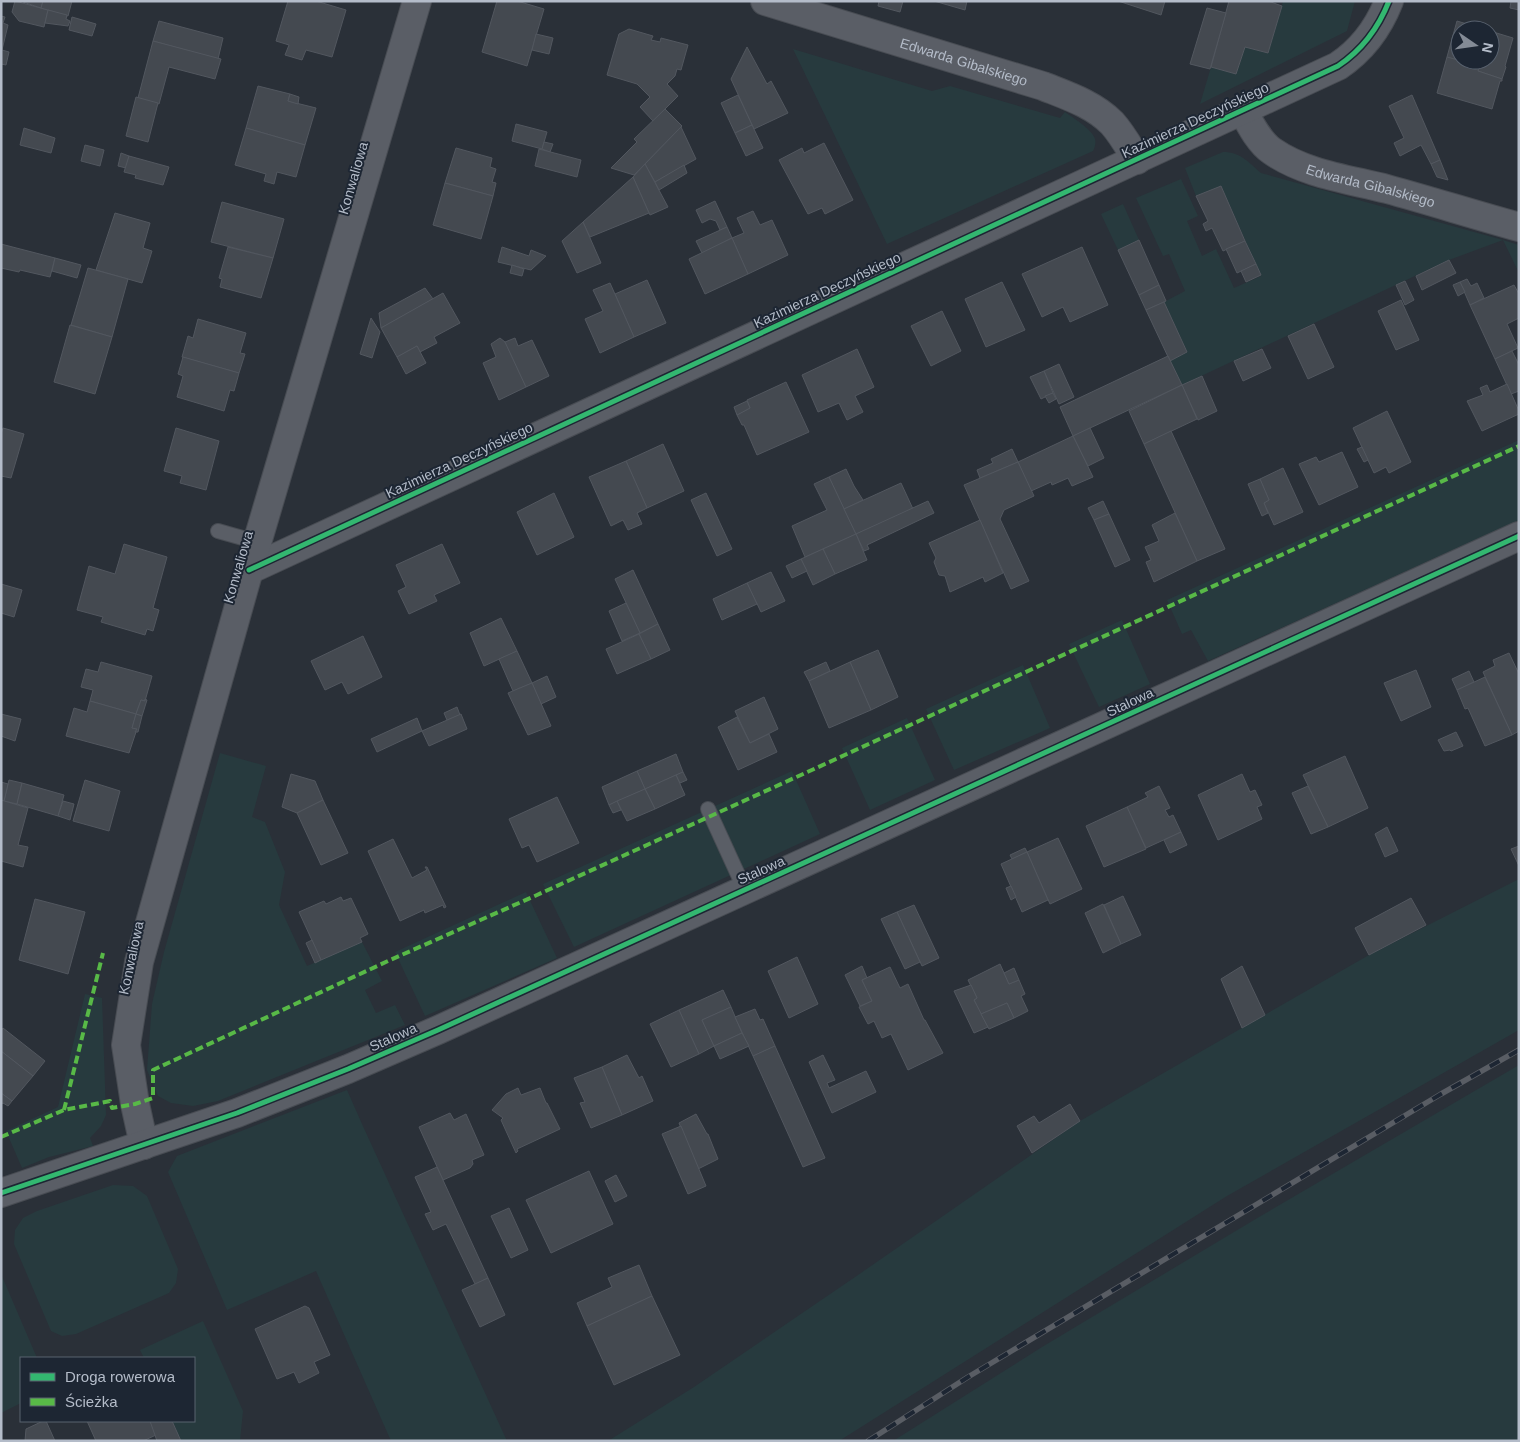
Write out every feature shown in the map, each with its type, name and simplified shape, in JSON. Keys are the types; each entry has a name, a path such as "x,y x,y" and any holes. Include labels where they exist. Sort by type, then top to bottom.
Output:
{"street":[{"name":"Konwaliowa","path":"144,1145 135,1104 126,1045 139,962 257,542 417,1"},
{"name":"Edwarda Gibalskiego","path":"765,1 1043,86 1076,99 1096,109 1113,124 1137,160"},
{"name":"Kazimierza Deczyńskiego","path":"249,570 1338,66 1350,58 1371,36 1389,1"},
{"name":"Edwarda Gibalskiego","path":"1243,111 1250,124 1270,149 1284,159 1302,167 1519,227"},
{"name":"Stalowa","path":"1,1193 236,1113 348,1069 447,1026 1519,536"}],"lane":[{"path":"218,531 257,542"},
{"path":"708,809 745,890"}],"green space":[{"path":"1283,1 1355,1 1347,31 1200,104 1211,67 1236,74 1245,47 1268,53"},
{"path":"793,49 932,91 950,86 1060,118 1065,112 1082,124 1093,135 1095,144 1093,151 887,244"},
{"path":"1223,152 1240,156 1261,173 1503,240 1449,260 1182,385 1170,361 1187,352 1164,302 1185,291 1169,254 1163,256 1136,198 1181,179 1198,216 1187,221 1202,256 1216,249 1234,288 1261,276 1221,186 1196,196 1185,168"},
{"path":"1123,204 1139,240 1118,250 1101,214"},
{"path":"1503,240 1519,245 1519,273"},
{"path":"1519,440 1519,520 1208,661 1191,630 1182,634 1167,600"},
{"path":"1122,620 1150,684 1099,707 1069,644"},
{"path":"1023,665 1050,728 954,770 926,709"},
{"path":"907,718 935,780 870,810 842,748"},
{"path":"220,753 266,766 252,817 265,822 285,872 279,905 307,966 362,942 382,981 365,990 376,1013 395,1005 405,1025 218,1101 193,1106 171,1103 158,1096 147,1070 152,1004 164,952"},
{"path":"792,771 820,834 574,947 543,884"},
{"path":"1519,879 1519,1030 1227,1196 839,1441 608,1441 694,1387 1080,1121 1369,955"},
{"path":"526,892 557,958 425,1016 395,952"},
{"path":"85,994 102,998 106,1115 101,1126 90,1138 93,1146 49,1157 22,1168 6,1131 58,1107"},
{"path":"1519,1065 1519,1441 893,1441 1042,1347"},
{"path":"347,1090 507,1441 391,1441 316,1271 227,1310 168,1172 177,1156"},
{"path":"113,1185 133,1186 147,1196 178,1269 176,1283 169,1293 76,1334 62,1336 51,1331 14,1244 15,1230 23,1218 37,1211"},
{"path":"1,1274 37,1357 20,1357 20,1404 1,1413"},
{"path":"203,1321 243,1411 240,1441 181,1441 172,1422 195,1422 195,1357 144,1357 140,1350"}],"building":[{"path":"15,1 48,10 44,27 19,21 12,12"},
{"path":"24,1 43,1 41,8"},
{"path":"43,1 72,1 68,16 41,8"},
{"path":"288,1 316,1 346,10 332,57 306,50 302,60 285,55 289,45 276,41"},
{"path":"497,1 517,1 544,9 527,66 482,52"},
{"path":"879,1 903,1 900,12 878,6"},
{"path":"934,1 967,1 965,10"},
{"path":"1118,1 1165,1 1161,15"},
{"path":"1229,1 1268,1 1282,6 1268,53 1245,47 1236,74 1211,67"},
{"path":"1511,1 1519,1 1519,10 1510,8"},
{"path":"1207,8 1226,13 1210,69 1190,64"},
{"path":"48,10 67,15 66,19 70,21 68,26 45,23"},
{"path":"1,16 5,17 3,23 8,25 2,50 9,52 6,65 1,64"},
{"path":"72,17 96,24 92,36 69,30"},
{"path":"159,21 223,38 218,59 153,41"},
{"path":"629,29 653,36 651,40 660,42 661,38 688,45 681,70 677,69 675,76 667,84 678,96 653,121 640,107 650,97 637,84 607,75 619,34"},
{"path":"536,34 553,38 549,54 532,50"},
{"path":"1500,34 1513,38 1502,79 1478,71 1500,70"},
{"path":"153,41 221,59 215,79 169,67 159,104 138,98"},
{"path":"1450,46 1450,58 1447,57"},
{"path":"747,47 767,84 771,81 788,113 754,129 731,79"},
{"path":"1447,57 1450,58 1450,70 1478,70 1502,79 1492,109 1437,93"},
{"path":"258,86 290,94 288,101 316,108 305,145 246,128"},
{"path":"290,94 299,97 298,104 288,101"},
{"path":"738,95 752,125 735,133 721,103"},
{"path":"1412,95 1440,160 1431,164 1421,145 1400,156 1394,143 1404,138 1389,106"},
{"path":"136,97 158,103 148,142 126,136"},
{"path":"665,109 682,126 634,175 611,168 637,142 634,139"},
{"path":"516,124 547,132 542,149 512,141"},
{"path":"752,125 763,148 746,156 735,133"},
{"path":"681,127 696,159 655,182 645,164"},
{"path":"24,128 55,138 51,153 20,145"},
{"path":"246,128 305,145 296,177 277,172 274,184 264,181 266,174 235,165"},
{"path":"544,142 553,144 550,152 542,149"},
{"path":"824,143 853,200 825,214 822,208 808,214 779,160 802,148 804,153"},
{"path":"85,145 104,150 100,166 81,161"},
{"path":"456,148 492,158 490,167 496,169 492,182 496,183 493,196 445,183"},
{"path":"539,149 581,160 577,177 535,166"},
{"path":"121,153 129,156 126,168 118,166"},
{"path":"129,156 169,167 163,185 135,178 136,175 124,172"},
{"path":"1440,160 1448,180 1437,177 1431,164"},
{"path":"645,164 668,207 650,215 633,177"},
{"path":"684,165 687,173 659,190 655,182"},
{"path":"633,177 649,213 590,237 583,222"},
{"path":"445,183 493,196 481,239 433,225"},
{"path":"1221,186 1245,241 1223,251 1212,228 1206,231 1203,224 1208,221 1196,196"},
{"path":"715,201 727,227 720,230 716,221 710,219 702,223 696,210"},
{"path":"222,202 284,219 273,258 211,242"},
{"path":"753,211 760,225 772,220 788,255 748,274 732,238 744,233 737,218"},
{"path":"115,213 150,223 143,248 152,251 142,283 96,270"},
{"path":"583,222 601,263 577,273 562,241"},
{"path":"727,227 732,238 702,253 696,241"},
{"path":"732,238 748,274 705,294 689,259"},
{"path":"1139,240 1159,285 1139,295 1118,250"},
{"path":"1245,241 1256,264 1237,273 1226,249"},
{"path":"1,244 55,258 50,277 1,268"},
{"path":"228,247 273,258 261,298 220,287 222,279 219,278"},
{"path":"502,247 529,256 531,250 546,256 531,270 498,262"},
{"path":"1082,247 1108,305 1070,322 1063,307 1042,317 1022,274"},
{"path":"55,258 81,265 77,278 52,271"},
{"path":"1449,260 1456,273 1422,290 1416,276"},
{"path":"1256,264 1261,275 1246,282 1241,271"},
{"path":"512,265 524,269 522,276 510,273"},
{"path":"88,268 128,279 112,337 71,325"},
{"path":"1467,279 1471,286 1477,283 1484,298 1470,305 1460,282"},
{"path":"647,280 666,323 634,337 615,294"},
{"path":"1405,281 1414,300 1405,305 1396,285"},
{"path":"1002,282 1025,330 986,347 965,299"},
{"path":"1460,282 1465,292 1458,296 1453,285"},
{"path":"610,283 634,337 600,353 585,319 603,311 593,290"},
{"path":"1159,285 1166,301 1146,310 1139,295"},
{"path":"1514,285 1519,294 1519,318 1507,324 1518,348 1495,359 1470,305"},
{"path":"425,288 433,299 381,328 379,313"},
{"path":"443,293 460,323 434,337 437,343 420,352 417,346 397,357 381,328"},
{"path":"1401,300 1419,340 1396,350 1378,311"},
{"path":"1164,302 1187,352 1170,361 1146,310"},
{"path":"942,311 961,351 931,366 911,326"},
{"path":"371,318 380,332 372,358 360,354"},
{"path":"198,319 246,333 240,353 245,354 239,373 182,357 188,336 193,338"},
{"path":"1314,324 1334,367 1308,379 1288,336"},
{"path":"70,325 112,337 95,394 54,382"},
{"path":"500,338 505,342 526,387 499,400 483,363 496,357 491,344"},
{"path":"515,338 518,346 532,340 549,376 526,387 505,342"},
{"path":"417,346 426,363 406,374 397,357"},
{"path":"857,349 874,387 855,396 863,412 847,420 839,403 818,412 802,375"},
{"path":"1262,349 1271,368 1243,381 1234,361"},
{"path":"1512,351 1519,365 1519,391 1511,394 1495,359"},
{"path":"1168,356 1182,385 1073,436 1060,407"},
{"path":"183,357 239,373 234,391 230,390 224,411 177,397 183,376 178,374"},
{"path":"1059,364 1074,397 1059,404 1044,371"},
{"path":"1044,371 1053,393 1041,399 1030,377"},
{"path":"1202,376 1217,411 1198,420 1182,385"},
{"path":"786,382 809,432 757,455 744,425 742,425 737,415 750,408 747,400"},
{"path":"1507,384 1519,414 1482,431 1467,401 1483,395 1480,388 1487,385 1490,392"},
{"path":"1182,385 1197,419 1144,444 1129,411"},
{"path":"1053,393 1056,399 1049,403 1045,396"},
{"path":"747,401 750,408 737,415 734,407"},
{"path":"1387,411 1411,462 1389,473 1386,467 1374,473 1353,428"},
{"path":"3,428 24,434 11,478 1,476 1,434"},
{"path":"176,428 219,441 206,490 180,483 182,476 164,471"},
{"path":"1090,428 1104,458 1088,466 1073,436"},
{"path":"1171,431 1225,549 1197,561 1144,444"},
{"path":"1073,436 1093,477 1072,486 1068,478 1052,485 1051,482 1031,491 1018,462"},
{"path":"663,444 684,491 647,508 626,461"},
{"path":"1362,447 1368,460 1364,462 1357,449"},
{"path":"1012,449 1018,462 980,478 977,470 993,463 991,459"},
{"path":"1342,452 1358,487 1319,505 1299,464 1316,457 1319,462"},
{"path":"626,461 647,508 637,513 642,524 628,530 623,520 611,526 589,477"},
{"path":"1018,462 1034,496 1004,510 1000,519 1029,581 1011,589 964,485"},
{"path":"1283,468 1303,512 1274,525 1264,503 1269,500 1260,479"},
{"path":"846,469 863,500 844,509 829,477"},
{"path":"829,477 856,534 805,557 792,526 827,510 814,484"},
{"path":"1260,479 1269,500 1264,503 1268,513 1262,516 1248,484"},
{"path":"901,483 913,509 856,534 844,509"},
{"path":"554,493 574,537 537,555 517,512"},
{"path":"706,493 732,549 717,556 691,500"},
{"path":"928,501 934,513 867,545 869,549 864,551 856,534"},
{"path":"1103,501 1109,514 1094,520 1088,508"},
{"path":"1175,513 1197,561 1154,582 1146,562 1151,560 1145,547 1159,541 1152,525"},
{"path":"1109,514 1130,560 1115,567 1094,520"},
{"path":"980,520 1003,573 985,582 983,577 950,592 945,576 939,575 934,562 936,558 929,543"},
{"path":"856,534 867,560 835,574 823,549"},
{"path":"124,544 167,557 153,608 159,610 153,631 147,629 145,635 101,622 103,617 77,610 89,566 115,574"},
{"path":"442,544 460,583 434,595 437,601 409,614 398,591 406,587 396,565"},
{"path":"823,549 835,574 813,585 801,559"},
{"path":"801,559 807,571 792,578 786,566"},
{"path":"633,570 658,624 640,633 615,579"},
{"path":"771,572 785,601 761,612 747,583"},
{"path":"747,583 757,604 722,620 713,599"},
{"path":"1,584 22,590 14,617 1,613"},
{"path":"626,603 640,633 622,641 609,611"},
{"path":"501,618 517,651 484,666 470,633"},
{"path":"658,624 670,650 651,659 639,634"},
{"path":"639,634 651,659 617,674 606,649"},
{"path":"363,636 382,677 348,694 342,682 325,690 311,661"},
{"path":"878,650 898,697 871,710 850,662"},
{"path":"517,651 532,683 513,691 499,659"},
{"path":"1509,653 1519,674 1519,731 1512,735 1483,672 1495,666 1493,660"},
{"path":"101,662 152,676 145,701 141,700 136,714 90,701 93,690 81,687 86,669 98,672"},
{"path":"826,662 830,671 809,681 804,672"},
{"path":"850,662 871,710 829,728 809,681"},
{"path":"1416,670 1431,707 1401,721 1384,683"},
{"path":"1469,671 1474,682 1457,690 1452,679"},
{"path":"547,676 556,697 541,704 532,683"},
{"path":"1485,677 1512,735 1485,746 1468,708 1465,709 1457,690"},
{"path":"532,683 551,726 528,735 508,693"},
{"path":"764,697 778,729 750,743 735,711"},
{"path":"145,699 147,700 142,716 136,714 141,700 145,701"},
{"path":"90,701 136,714 132,728 137,729 129,753 66,736 74,708 87,712"},
{"path":"457,707 460,715 447,720 444,713"},
{"path":"1,714 21,719 15,741 1,736"},
{"path":"136,714 142,716 138,732 135,732 137,729 132,728"},
{"path":"461,714 467,729 429,746 422,731"},
{"path":"737,717 750,743 769,734 777,752 738,770 718,727"},
{"path":"417,718 422,731 377,752 371,739"},
{"path":"1456,732 1463,746 1451,751 1444,751 1438,740"},
{"path":"676,754 683,772 645,789 637,771"},
{"path":"1345,756 1368,808 1328,827 1303,775"},
{"path":"637,771 645,789 609,805 602,787"},
{"path":"683,772 687,780 680,783 676,775"},
{"path":"291,774 315,781 323,800 297,813 282,807"},
{"path":"1242,774 1250,792 1255,790 1262,805 1257,807 1262,819 1218,840 1198,795"},
{"path":"676,775 685,795 655,809 645,789"},
{"path":"9,780 22,783 17,804 4,801"},
{"path":"85,780 120,791 109,831 73,821"},
{"path":"1,782 8,784 4,801 1,800"},
{"path":"22,783 64,795 58,816 17,804"},
{"path":"1159,786 1170,808 1165,810 1169,817 1173,815 1181,832 1146,848 1127,807 1148,797 1145,793"},
{"path":"1308,786 1328,827 1311,834 1292,793"},
{"path":"645,789 655,809 627,821 617,801"},
{"path":"557,797 579,843 537,862 529,845 522,848 509,819"},
{"path":"1,800 28,808 18,845 28,847 23,867 1,861"},
{"path":"323,800 348,853 321,865 297,813"},
{"path":"63,801 74,804 70,820 58,816"},
{"path":"617,801 621,810 613,813 609,805"},
{"path":"1127,807 1146,849 1104,867 1086,826"},
{"path":"1387,827 1398,851 1385,857 1375,834"},
{"path":"1181,832 1187,845 1170,853 1164,840"},
{"path":"1058,838 1082,889 1050,904 1027,852"},
{"path":"393,839 412,878 427,870 425,867 427,867 446,907 444,908 443,905 425,913 424,910 400,921 368,851"},
{"path":"1519,846 1519,866 1511,849"},
{"path":"1025,848 1027,852 1012,859 1010,855"},
{"path":"1027,852 1048,900 1022,912 1001,864"},
{"path":"1011,886 1016,897 1011,900 1006,888"},
{"path":"1123,896 1141,935 1121,944 1104,905"},
{"path":"341,897 343,901 351,898 368,934 360,938 362,942 321,960 299,912 324,901 326,904"},
{"path":"1411,898 1426,925 1369,955 1355,928"},
{"path":"35,899 85,912 68,974 19,960"},
{"path":"1103,904 1121,944 1103,953 1085,913"},
{"path":"914,905 939,958 922,966 897,912"},
{"path":"897,912 920,962 905,969 881,919"},
{"path":"312,940 321,960 315,963 306,943"},
{"path":"797,957 818,1004 789,1018 768,971"},
{"path":"1000,964 1009,984 1019,980 1025,994 1021,996 1028,1011 1014,1018 1007,1003 981,1014 974,1000 977,998 968,980"},
{"path":"862,966 867,978 862,980 872,1001 860,1006 845,975"},
{"path":"1242,966 1265,1015 1242,1028 1221,979"},
{"path":"890,967 900,988 908,984 924,1020 943,1053 908,1070 891,1034 882,1038 874,1021 868,1024 859,1007 872,1001 862,980"},
{"path":"1014,968 1019,980 1009,984 1004,973"},
{"path":"971,985 977,998 974,1000 988,1027 974,1033 954,991"},
{"path":"723,990 731,1007 702,1020 714,1046 699,1054 679,1010"},
{"path":"1007,1003 1014,1018 989,1029 981,1014"},
{"path":"731,1007 742,1033 714,1046 702,1020"},
{"path":"755,1009 760,1020 763,1019 775,1046 753,1056 735,1017"},
{"path":"679,1010 699,1054 671,1067 650,1024"},
{"path":"3,1028 45,1061 33,1076 1,1051 1,1031"},
{"path":"742,1033 749,1046 720,1059 714,1046"},
{"path":"775,1046 825,1158 803,1167 753,1056"},
{"path":"1,1051 33,1076 12,1101 1,1093"},
{"path":"627,1055 639,1078 642,1076 653,1101 622,1115 602,1067"},
{"path":"823,1055 835,1080 827,1083 829,1088 866,1071 876,1092 832,1113 809,1062"},
{"path":"602,1067 622,1115 591,1128 580,1103 585,1102 574,1078"},
{"path":"518,1088 521,1095 540,1088 560,1129 517,1149 516,1153 501,1120 503,1118 492,1110 506,1094"},
{"path":"1,1093 12,1101 8,1106 3,1103 1,1104"},
{"path":"1070,1104 1080,1121 1032,1153 1017,1126 1034,1116 1039,1123"},
{"path":"450,1113 454,1120 466,1114 484,1155 472,1160 473,1164 470,1168 443,1180 419,1127"},
{"path":"696,1114 708,1134 718,1159 698,1169 679,1123"},
{"path":"681,1126 706,1186 688,1194 662,1134"},
{"path":"437,1167 488,1278 475,1284 446,1224 433,1230 425,1214 431,1212 415,1177"},
{"path":"589,1171 613,1224 551,1253 526,1200"},
{"path":"616,1175 627,1196 615,1202 605,1181"},
{"path":"509,1208 528,1250 511,1258 491,1216"},
{"path":"639,1265 652,1296 587,1326 577,1303 612,1287 608,1278"},
{"path":"488,1278 505,1315 480,1327 462,1290"},
{"path":"652,1296 680,1355 614,1385 587,1326"},
{"path":"305,1306 309,1308 330,1355 314,1362 319,1373 299,1383 294,1372 277,1379 255,1329"},
{"path":"41,1422 46,1422 55,1441 25,1441 26,1429"},
{"path":"87,1422 150,1422 156,1435 143,1441 96,1441"},
{"path":"150,1422 172,1422 181,1441 157,1441"}],"railway":[{"path":"868,1441 968,1377 1441,1094 1519,1050"}],"marked path":[{"path":"1,1137 64,1110 110,1101 112,1108 135,1104 153,1098 153,1070 388,961 836,759 1519,446"},
{"path":"64,1110 103,953"}],"cycle path":[{"path":"249,570 1338,66 1362,46 1380,21 1389,1"},
{"path":"1,1193 237,1113 348,1069 438,1030 1519,536"}]}
